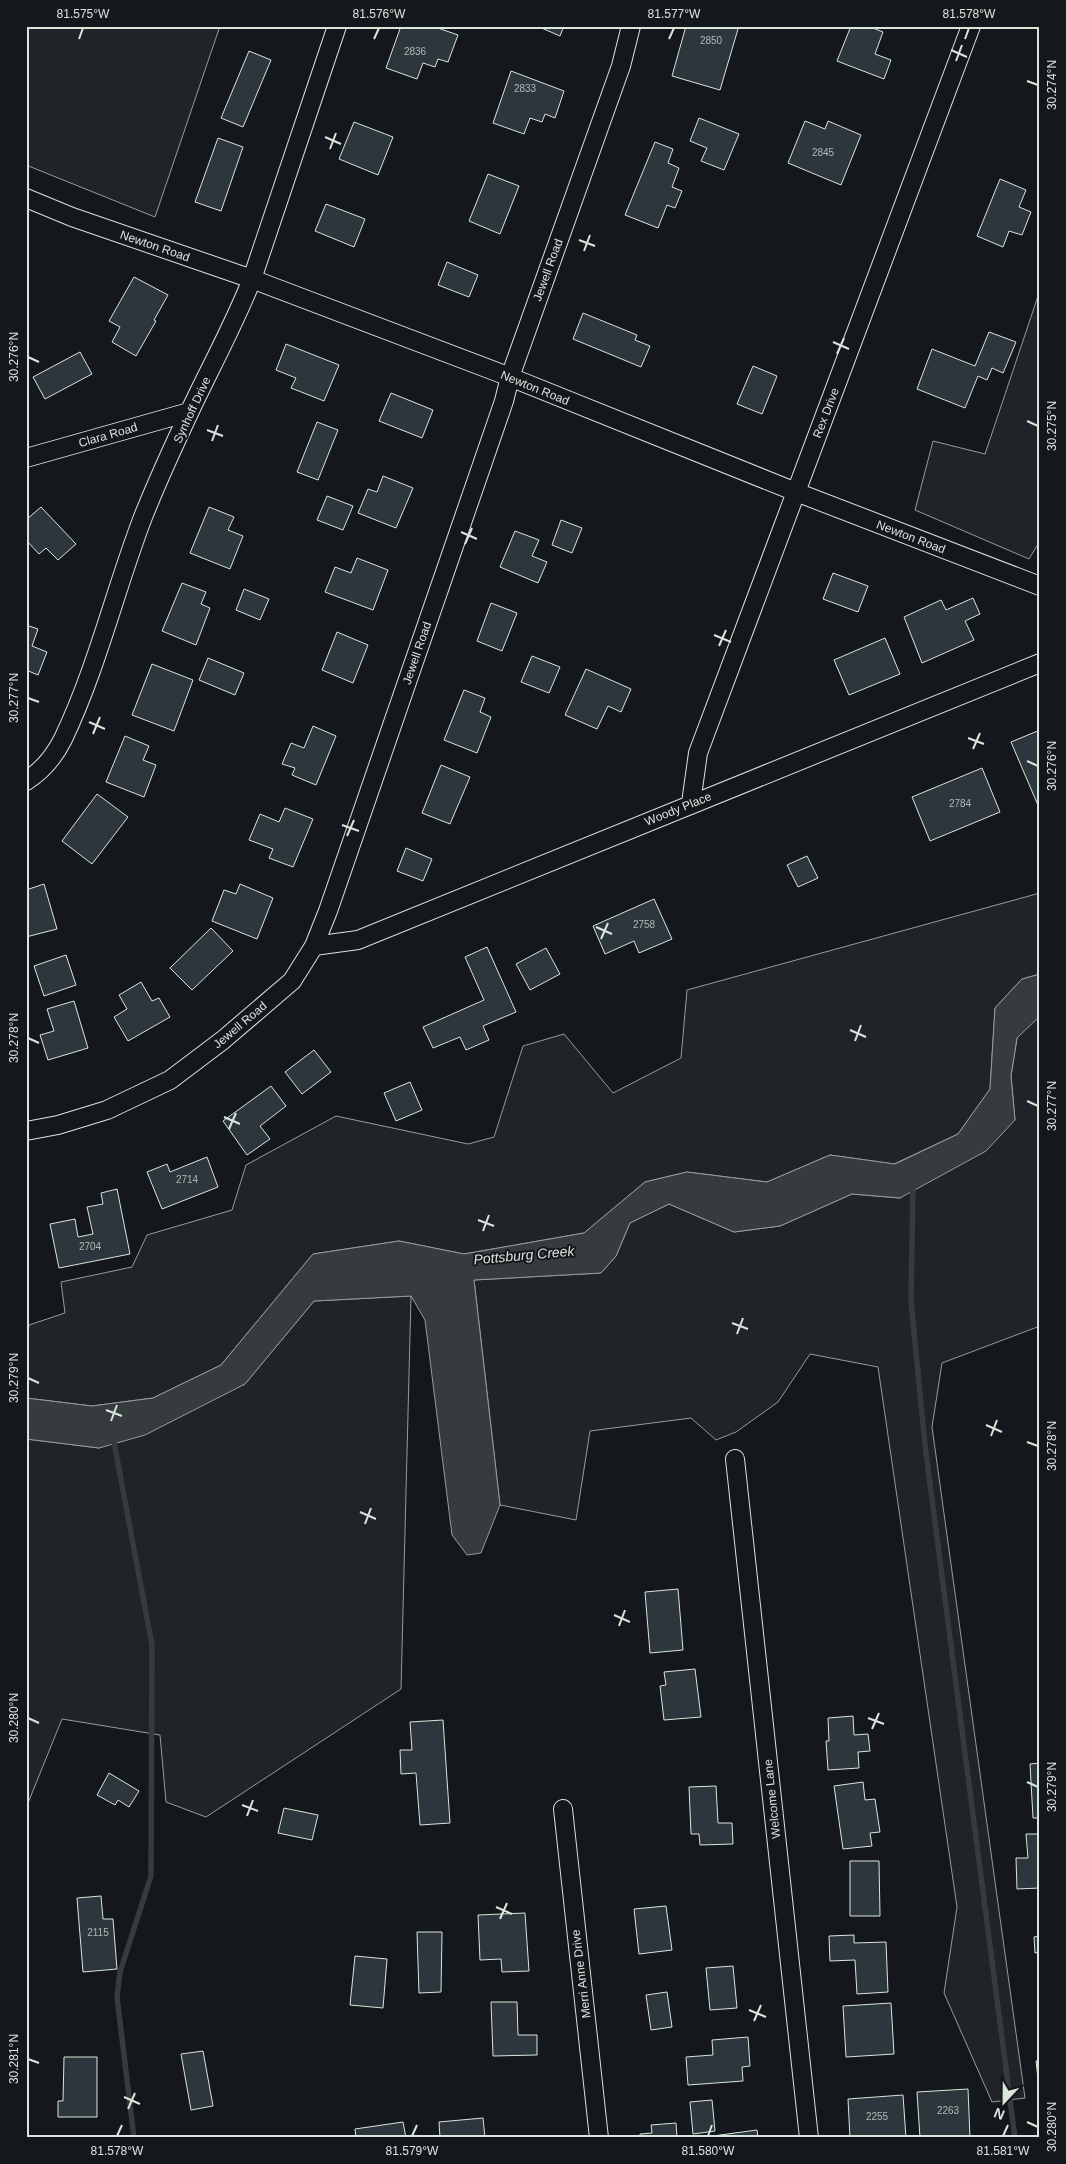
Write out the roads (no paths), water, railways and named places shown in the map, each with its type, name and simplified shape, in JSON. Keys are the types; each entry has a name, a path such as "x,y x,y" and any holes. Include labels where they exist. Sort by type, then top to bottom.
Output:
{"street":[{"name":"Synhoff Drive","path":"26,781 34,776 51,758 62,740 79,702 143,517 189,412 238,314 252,279 337,26"},
{"name":"Jewell Road","path":"26,1131 58,1126 107,1110 170,1080 224,1040 292,981 314,946 504,400 510,378 621,66 631,26"},
{"name":"Rex Drive","path":"691,803 698,753 971,26"},
{"name":"Newton Road","path":"26,198 72,217 252,279 1040,586"},
{"name":"Clara Road","path":"26,458 189,412"},
{"name":"Woody Place","path":"314,946 358,940 691,803 1040,663"},
{"name":"Welcome Lane","path":"734,1459 809,2138"},
{"name":"Merri Anne Drive","path":"563,1809 599,2138"}],"water":[{"name":"Pottsburg Creek","path":"1040,974 1040,1016 1017,1038 1011,1076 1015,1120 986,1151 900,1198 852,1194 780,1226 734,1232 669,1204 630,1223 616,1256 601,1273 474,1280 500,1505 481,1553 467,1555 452,1535 425,1320 411,1296 314,1301 245,1384 145,1435 99,1448 26,1439 26,1398 92,1406 153,1398 221,1365 313,1254 399,1241 464,1254 584,1233 645,1182 687,1172 767,1182 830,1155 895,1164 958,1134 990,1089 995,1008 1022,979"}],"waterway":[{"path":"913,1184 911,1301 925,1445 1015,2138"},
{"path":"113,1437 152,1645 151,1876 120,1972 117,1997 134,2138"}]}
